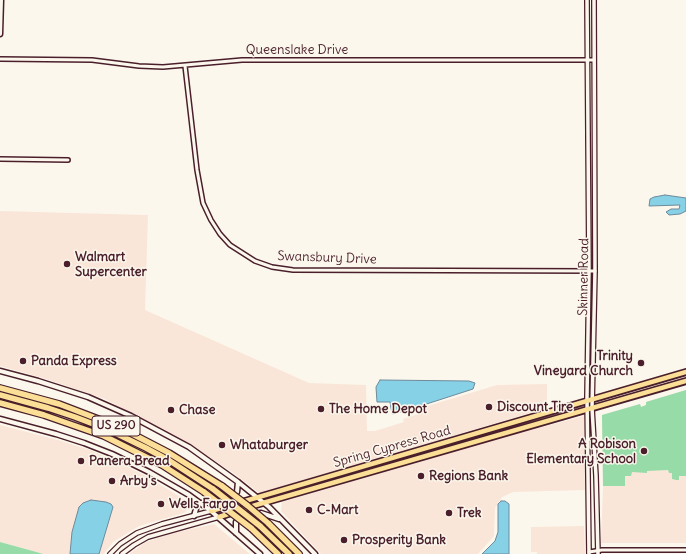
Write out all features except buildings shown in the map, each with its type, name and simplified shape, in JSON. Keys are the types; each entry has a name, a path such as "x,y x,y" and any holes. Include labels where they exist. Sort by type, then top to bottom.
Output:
{"highway":[{"name":"US 290","path":"0,388 59,404 124,429 169,452 222,486 248,506 268,523 299,554"},
{"path":"0,395 48,408 109,430 170,461 243,511 289,554"},
{"name":"US 290","path":"0,403 44,415 104,436 162,465 204,492 251,528 278,554"}],"main road":[{"path":"0,34 1,0"},
{"path":"0,371 62,388 98,402 131,416 189,447 238,482 264,503 315,554"},
{"name":"Spring Cypress Road","path":"211,511 686,372"},
{"path":"670,377 672,385"},
{"name":"Spring Cypress Road","path":"219,518 264,503 686,381"},
{"path":"0,419 56,434 112,454 148,472 211,511 260,554"},
{"path":"505,425 506,433"},
{"path":"442,444 444,451"},
{"path":"360,468 363,475"},
{"path":"197,501 209,503 222,501 232,497 237,492 238,482"},
{"path":"194,516 197,501"},
{"path":"236,533 236,522 239,519 261,513 280,519"}],"street":[{"name":"Skinner Road","path":"587,0 589,270 587,410 589,553"},
{"name":"Skinner Road","path":"594,0 595,271 592,408 598,552"},
{"name":"Queenslake Drive","path":"0,59 80,59 151,67 185,66 224,61 248,60 594,60"},
{"name":"Swansbury Drive","path":"185,66 197,170 203,203 210,220 220,234 230,244 250,258 272,267 293,270 595,271"},
{"path":"0,159 68,160"},
{"path":"588,203 595,203"},
{"path":"588,323 594,323"},
{"name":"Spring Cypress Road","path":"110,554 129,537 145,529 211,511"},
{"name":"Spring Cypress Road","path":"122,554 134,544 148,537 219,518"},
{"path":"145,529 148,537"},
{"path":"589,553 686,550"}],"shaded area":[{"path":"0,211 148,215 145,310 309,383 366,385 367,431 375,431 404,422 403,419 421,413 421,408 497,385 547,384 547,408 259,493 232,472 189,444 105,399 43,378 0,366"},
{"name":"A Robison Elementary School","path":"686,390 686,543 601,543 603,486 602,415 640,404 641,407 646,405 646,402"},
{"path":"584,416 585,490 513,492 502,497 495,508 494,536 478,554 321,554 281,511 282,502 508,436"},
{"path":"0,425 58,440 90,450 113,460 144,475 187,501 187,510 184,513 139,526 113,542 104,554 43,554 0,542"},
{"path":"214,524 250,554 129,554 146,542 173,533"},
{"path":"584,526 585,554 537,554 537,552 531,552 531,527"}],"green space":[{"path":"686,390 686,476 679,476 679,480 676,480 672,479 672,473 669,473 668,470 647,471 647,473 632,472 631,476 625,476 625,486 603,486 602,415 640,404 641,407 646,405 646,402"},
{"path":"0,542 40,553 43,554 0,554"}],"water":[{"path":"665,195 686,198 686,211 680,214 669,215 666,212 671,209 679,209 680,205 649,206 650,199"},
{"path":"380,380 469,381 475,383 473,389 392,414 390,402 377,402 376,387"},
{"path":"91,500 106,502 111,504 113,507 99,554 70,554 72,532 79,507 83,503"},
{"path":"501,501 505,501 509,504 509,554 482,554 495,541 498,532 498,504"}],"place":[{"name":"Walmart Supercenter","path":"67,264"},
{"name":"Panda Express","path":"23,361"},
{"name":"Trinity Vineyard Church","path":"641,363"},
{"name":"Discount Tire","path":"489,407"},
{"name":"The Home Depot","path":"321,409"},
{"name":"Chase","path":"171,410"},
{"name":"Whataburger","path":"222,445"},
{"name":"A Robison Elementary School","path":"644,451"},
{"name":"Panera Bread","path":"81,461"},
{"name":"Regions Bank","path":"421,476"},
{"name":"Arby's","path":"112,481"},
{"name":"Wells Fargo","path":"161,504"},
{"name":"C-Mart","path":"309,510"},
{"name":"Trek","path":"449,513"},
{"name":"Prosperity Bank","path":"344,540"}]}
